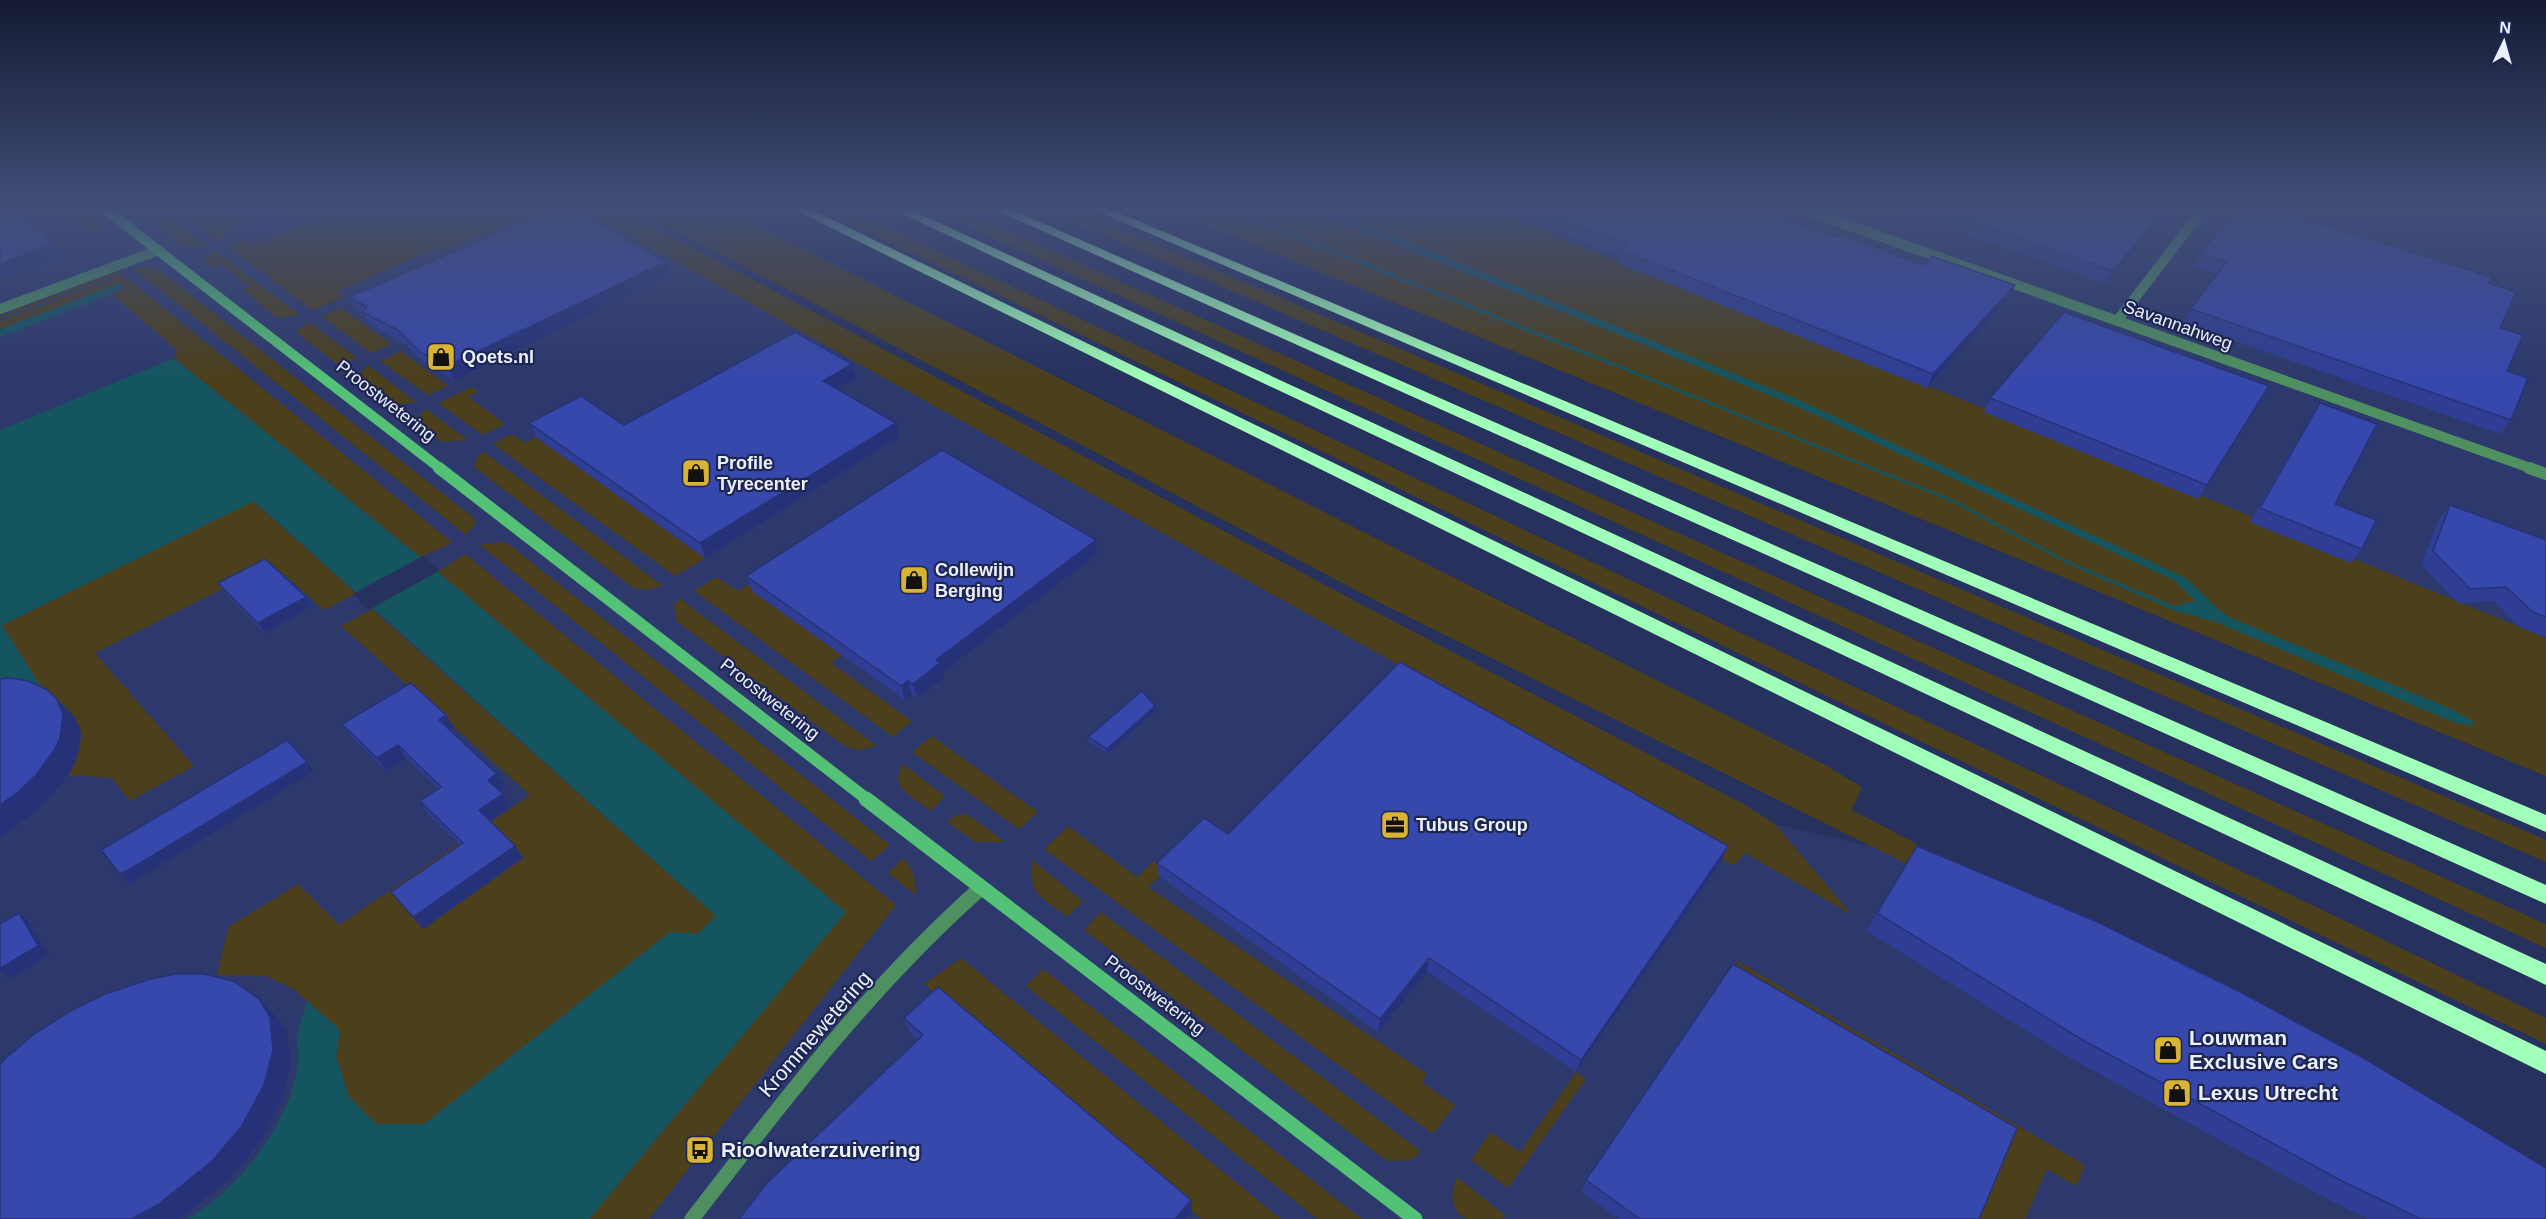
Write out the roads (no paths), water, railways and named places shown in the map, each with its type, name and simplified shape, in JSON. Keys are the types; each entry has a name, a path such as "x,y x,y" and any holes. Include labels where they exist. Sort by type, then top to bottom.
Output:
{"highway":[{"path":"911,264 2546,1063"},
{"path":"1016,264 2546,975"},
{"path":"1123,264 2546,895"},
{"path":"1228,264 2546,824"}],"street":[{"path":"0,309 122,264"},
{"name":"Proostwetering","path":"177,264 981,888 1415,1219"},
{"name":"Savannahweg","path":"1957,264 2546,474"},
{"path":"2117,321 2161,264"},
{"name":"Krommewetering","path":"692,1219 796,1085 939,925 981,888"}],"place":[{"name":"Qoets.nl","path":"441,357"},
{"name":"Profile Tyrecenter","path":"696,473"},
{"name":"Collewijn Berging","path":"914,580"},
{"name":"Tubus Group","path":"1395,825"},
{"name":"Louwman Exclusive Cars","path":"2168,1050"},
{"name":"Lexus Utrecht","path":"2177,1093"},
{"name":"Rioolwaterzuivering","path":"700,1150"}]}
